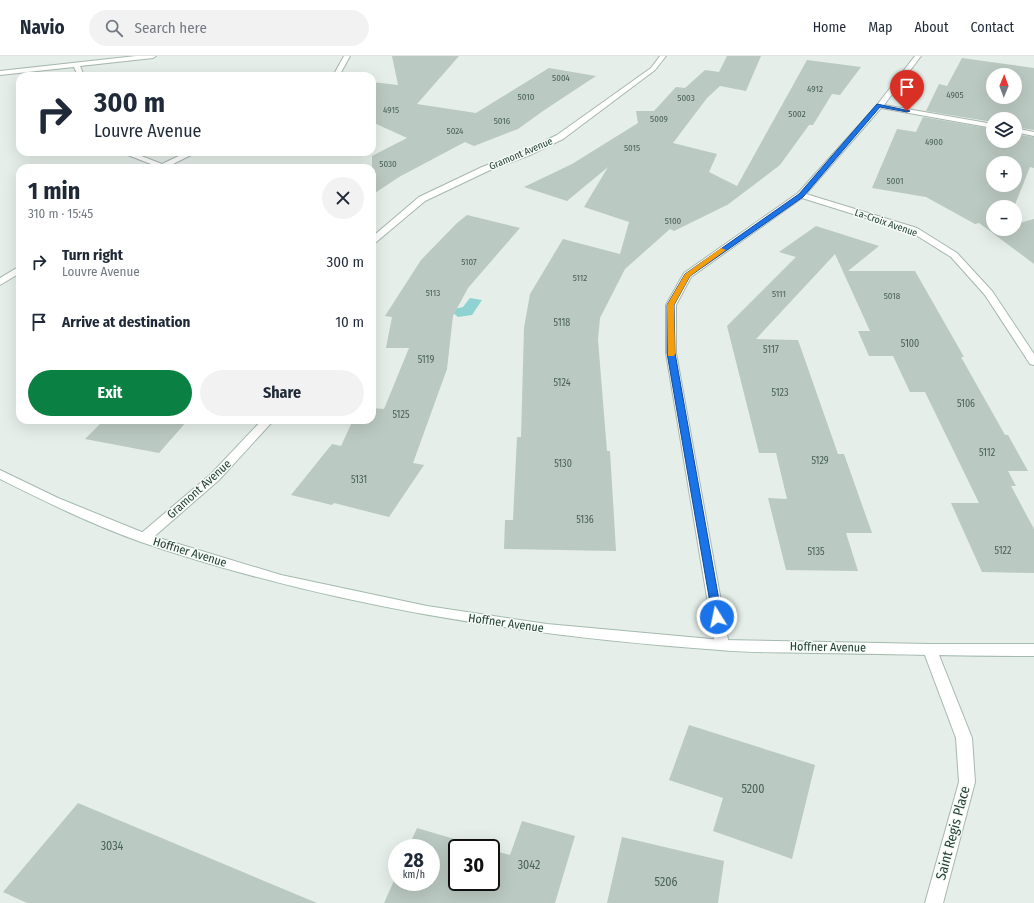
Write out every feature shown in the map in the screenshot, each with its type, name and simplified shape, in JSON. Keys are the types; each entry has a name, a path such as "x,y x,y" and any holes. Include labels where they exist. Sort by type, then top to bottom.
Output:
{"street":[{"path":"0,73 153,56"},
{"path":"338,72 347,56"},
{"name":"Gramont Avenue","path":"376,238 422,199 485,169 527,153 560,137 652,69 663,56"},
{"path":"722,645 671,353 671,305 687,275 801,195 879,106 918,56"},
{"path":"76,64 79,72"},
{"path":"879,106 986,125"},
{"path":"1022,131 1034,134"},
{"path":"134,156 154,164"},
{"path":"167,164 184,156"},
{"name":"La-Croix Avenue","path":"801,195 914,230 954,254 989,293 1034,362"},
{"path":"0,282 16,272"},
{"name":"Gramont Avenue","path":"144,538 215,477 264,424"},
{"name":"Hoffner Avenue","path":"0,474 54,500 144,538 281,580 427,611 548,628 722,645 930,650 1034,650"},
{"name":"Saint Regis Place","path":"930,650 964,738 967,782 934,903"}],"water":[{"path":"470,298 482,300 472,315 458,317 450,310 463,307"}],"building":[{"path":"392,56 459,56 417,104 476,113 549,68 596,76 518,129 474,146 465,142 399,177 376,192 376,164 372,164 372,156 376,156 376,154 407,138 376,124 376,82 398,85"},
{"path":"727,56 761,56 746,91 720,86 707,98 673,143 717,154 709,172 737,186 807,60 861,67 840,95 832,94 813,125 809,125 780,165 726,206 727,205 674,231 670,229 625,269 600,318 598,340 607,451 610,451 616,551 504,549 505,520 513,520 517,437 521,437 524,328 530,294 563,239 620,254 629,222 584,207 608,167 567,201 524,187 572,164 638,123 636,111 654,111 676,87 685,88 705,70 719,72"},
{"path":"962,58 1034,68 1034,130 1022,128 1022,112 986,112 986,121 926,111 939,84 947,86"},
{"path":"923,117 986,128 986,148 1022,148 1022,135 1034,137 1034,168 1030,167 1022,187 1022,156 986,156 986,192 1020,192 1017,200 986,200 986,228 979,223 975,224 926,197 872,188 897,129 916,132"},
{"path":"467,215 520,228 468,288 453,316 447,369 413,463 424,465 389,517 334,503 332,505 291,495 332,444 341,446 351,424 376,424 376,408 384,409 409,348 386,348 392,317 385,316 421,260 457,223"},
{"path":"1034,219 1034,264 996,236 1022,236 1022,222"},
{"path":"816,226 879,246 848,271 915,271 964,357 961,357 1005,435 1008,435 1028,471 1008,471 1016,486 1011,486 1034,529 1034,573 982,572 951,503 979,503 925,392 910,392 893,356 869,356 858,331 870,331 835,254 756,339 798,340 838,454 844,454 872,533 846,533 858,571 786,570 768,498 787,499 776,453 759,453 727,326 796,257 779,252"},
{"path":"100,424 184,424 159,453 85,439"},
{"path":"689,725 815,765 792,859 713,831 723,798 669,780"},
{"path":"78,803 317,903 27,903 3,892"},
{"path":"522,821 575,836 555,903 384,903 389,891 440,891 440,839 412,839 417,828 454,839 448,839 448,891 500,891 500,852 510,855"},
{"path":"622,837 724,861 718,903 607,903"}],"slow traffic":[{"path":"671,354 671,305 687,275 723,250"}],"route":[{"path":"717,617 671,353 671,305 687,275 801,195 879,106 907,111"}]}
